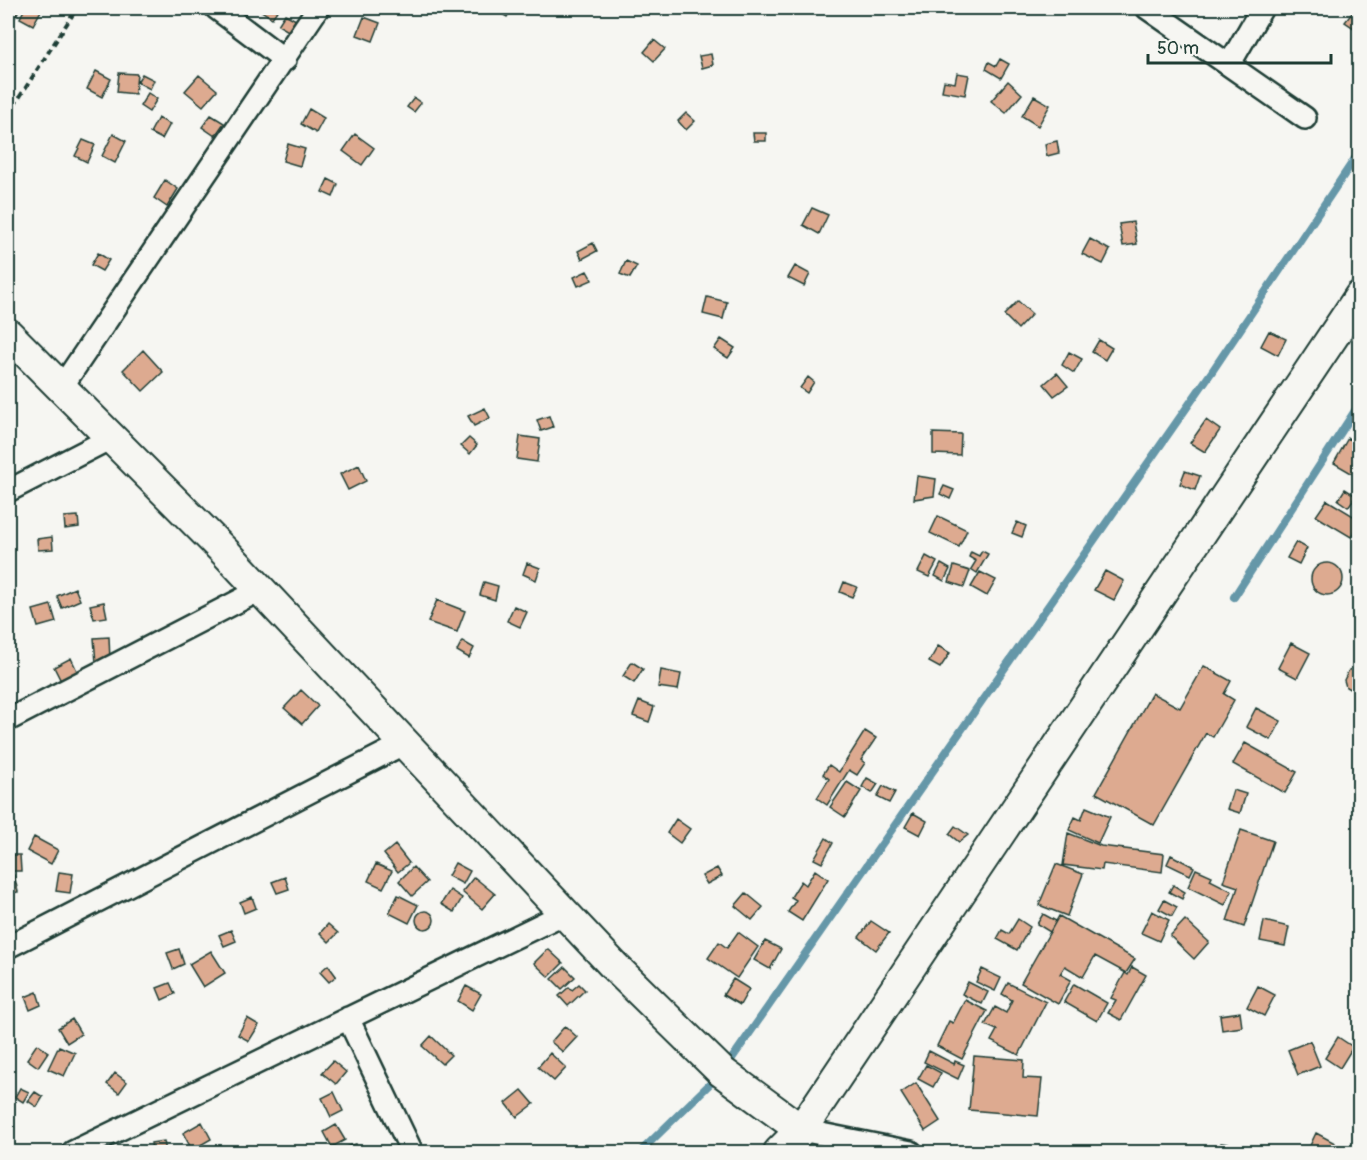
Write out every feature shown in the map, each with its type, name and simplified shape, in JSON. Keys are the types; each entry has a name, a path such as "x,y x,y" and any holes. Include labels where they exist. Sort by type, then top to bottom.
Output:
{"street":[{"path":"216,8 285,60"},
{"path":"61,388 318,8"},
{"path":"1147,8 1305,118"},
{"path":"1229,65 1262,8"},
{"path":"779,1152 801,1130 1359,296"},
{"path":"8,334 260,590 615,967 722,1072 801,1130 911,1152"},
{"path":"8,491 111,438"},
{"path":"8,720 260,590"},
{"path":"8,947 405,743"},
{"path":"73,1152 565,913"},
{"path":"348,1018 412,1152"}],"path":[{"path":"8,115 77,8"}],"building":[{"path":"8,8 20,8 14,19 8,16"},
{"path":"25,8 42,9 33,25 20,18"},
{"path":"257,8 279,8 272,18"},
{"path":"499,8 512,8 507,17 497,11"},
{"path":"1356,8 1360,8 1360,32 1345,22"},
{"path":"285,14 296,20 290,32 278,25"},
{"path":"364,17 380,23 373,41 357,35"},
{"path":"654,40 665,49 654,61 644,52"},
{"path":"711,54 713,65 702,68 699,56"},
{"path":"1000,59 1009,64 1001,78 986,69 989,62 996,66"},
{"path":"96,71 111,79 102,97 87,89"},
{"path":"119,73 137,74 135,94 117,92"},
{"path":"957,73 969,75 965,95 942,91 944,81 955,83"},
{"path":"142,74 154,80 150,89 137,82"},
{"path":"199,75 217,90 203,106 185,91"},
{"path":"1008,81 1022,94 1006,113 991,101"},
{"path":"148,93 157,99 149,112 140,106"},
{"path":"1034,96 1050,105 1038,126 1022,116"},
{"path":"414,98 421,103 414,112 407,107"},
{"path":"309,109 324,118 316,133 301,124"},
{"path":"686,113 695,121 686,130 678,121"},
{"path":"211,115 224,123 215,136 202,127"},
{"path":"158,118 170,124 162,139 150,133"},
{"path":"753,133 766,133 766,141 754,141"},
{"path":"113,134 126,141 115,163 102,156"},
{"path":"355,134 374,148 362,165 343,151"},
{"path":"83,140 95,145 87,162 75,156"},
{"path":"1057,141 1059,153 1047,156 1045,144"},
{"path":"288,144 305,149 300,166 283,161"},
{"path":"328,179 338,184 333,197 322,192"},
{"path":"165,180 178,189 167,207 154,198"},
{"path":"812,208 828,215 819,234 803,225"},
{"path":"1133,222 1137,244 1123,246 1119,224"},
{"path":"1090,239 1110,250 1103,264 1082,254"},
{"path":"593,243 597,251 582,259 578,251"},
{"path":"98,253 109,260 102,271 91,265"},
{"path":"626,261 637,266 630,278 620,274"},
{"path":"795,266 810,274 804,286 788,278"},
{"path":"587,271 592,280 578,286 574,277"},
{"path":"707,297 727,302 723,319 703,314"},
{"path":"1018,301 1032,314 1018,329 1004,315"},
{"path":"1269,331 1286,339 1278,355 1261,346"},
{"path":"721,339 735,348 728,358 714,349"},
{"path":"1099,340 1112,348 1105,360 1092,352"},
{"path":"143,350 163,372 143,391 123,370"},
{"path":"1069,352 1082,359 1074,373 1062,365"},
{"path":"1057,373 1068,386 1054,396 1044,384"},
{"path":"808,377 814,382 807,393 800,388"},
{"path":"485,408 490,418 474,426 468,416"},
{"path":"549,416 553,427 541,431 537,420"},
{"path":"1206,420 1220,430 1205,452 1190,443"},
{"path":"933,433 961,434 960,455 933,454"},
{"path":"520,436 540,439 537,462 517,459"},
{"path":"469,438 477,445 470,454 461,446"},
{"path":"1348,438 1360,445 1358,477 1334,463"},
{"path":"359,465 366,481 348,490 340,474"},
{"path":"1185,471 1200,476 1195,490 1180,484"},
{"path":"917,476 936,479 934,496 914,499"},
{"path":"944,486 954,490 950,499 940,494"},
{"path":"1345,489 1356,496 1348,507 1338,500"},
{"path":"1327,500 1360,520 1351,537 1316,516"},
{"path":"78,516 79,527 65,529 64,517"},
{"path":"938,516 967,530 959,547 930,533"},
{"path":"1017,522 1026,526 1022,537 1012,533"},
{"path":"52,537 53,549 38,550 37,539"},
{"path":"1296,542 1307,548 1299,564 1287,558"},
{"path":"982,551 988,554 977,573 971,569 976,561 969,557 971,552 979,556"},
{"path":"926,556 937,562 929,577 918,572"},
{"path":"527,563 540,568 536,580 523,574"},
{"path":"1327,563 1338,568 1343,579 1338,590 1327,595 1316,590 1311,579 1316,568"},
{"path":"941,564 950,569 944,581 935,576"},
{"path":"954,566 970,571 964,587 949,582"},
{"path":"1105,571 1124,581 1114,600 1094,590"},
{"path":"980,572 996,580 987,596 971,587"},
{"path":"484,582 498,586 495,600 480,595"},
{"path":"844,582 857,587 852,597 840,592"},
{"path":"75,588 80,600 62,608 57,596"},
{"path":"437,600 465,611 457,632 428,622"},
{"path":"104,602 107,617 94,619 90,605"},
{"path":"51,605 56,622 38,627 33,610"},
{"path":"514,606 527,612 520,627 507,621"},
{"path":"109,637 110,661 96,663 94,638"},
{"path":"462,641 474,648 469,658 457,651"},
{"path":"1291,643 1310,653 1297,678 1278,668"},
{"path":"938,646 950,653 940,668 929,662"},
{"path":"71,658 78,673 61,681 54,667"},
{"path":"632,662 643,669 634,683 623,676"},
{"path":"1204,666 1231,681 1224,694 1234,700 1213,737 1206,733 1154,825 1096,793 1152,693 1180,708"},
{"path":"1360,669 1360,691 1353,691 1346,687 1344,680 1349,670"},
{"path":"661,670 681,674 678,690 658,687"},
{"path":"301,690 318,706 302,724 284,708"},
{"path":"639,701 654,707 649,722 633,716"},
{"path":"1256,708 1281,721 1271,740 1246,727"},
{"path":"865,731 876,738 861,760 865,763 857,775 849,770 827,805 817,798 829,779 823,774 829,765 839,772"},
{"path":"1245,743 1297,772 1285,793 1233,764"},
{"path":"867,778 878,784 872,793 862,787"},
{"path":"847,782 861,791 845,817 830,807"},
{"path":"883,786 895,792 889,803 877,797"},
{"path":"1233,790 1246,794 1240,813 1227,809"},
{"path":"1086,807 1110,817 1098,843 1069,830 1075,817 1081,820"},
{"path":"913,813 927,821 920,835 905,827"},
{"path":"676,819 690,829 680,843 667,833"},
{"path":"955,826 968,835 959,842 949,834"},
{"path":"1241,830 1273,841 1244,927 1227,921 1238,887 1223,882"},
{"path":"1068,833 1101,846 1164,854 1162,872 1103,864 1102,870 1063,865"},
{"path":"34,837 58,850 51,864 27,851"},
{"path":"826,838 833,843 822,863 814,859"},
{"path":"395,845 409,863 398,872 384,854"},
{"path":"11,855 20,855 21,871 12,871"},
{"path":"1171,855 1194,867 1190,875 1167,864"},
{"path":"455,863 470,871 463,884 448,876"},
{"path":"376,864 392,871 383,888 368,881"},
{"path":"1056,864 1083,874 1067,916 1039,905"},
{"path":"413,867 427,882 412,896 399,881"},
{"path":"717,868 722,876 707,884 702,876"},
{"path":"1196,869 1212,876 1210,880 1232,891 1225,905 1188,887"},
{"path":"815,870 828,879 802,921 788,912 796,900 791,897 801,881 806,885"},
{"path":"59,872 73,874 70,893 56,891"},
{"path":"14,875 18,892 8,894 8,876"},
{"path":"285,877 289,889 277,893 272,882"},
{"path":"474,877 495,894 482,909 462,892"},
{"path":"1173,885 1185,892 1182,899 1169,892"},
{"path":"450,890 462,898 454,912 441,904"},
{"path":"746,893 763,907 752,920 735,906"},
{"path":"398,895 418,905 409,923 389,913"},
{"path":"252,897 256,908 244,913 240,902"},
{"path":"1164,900 1177,907 1172,916 1159,909"},
{"path":"425,911 431,914 434,920 431,926 425,929 419,926 416,920 419,914"},
{"path":"1152,911 1169,920 1159,941 1141,933"},
{"path":"1043,914 1056,921 1050,932 1037,924"},
{"path":"1059,916 1135,959 1126,973 1095,956 1083,977 1065,966 1060,974 1071,980 1058,1004 1021,983"},
{"path":"1018,919 1030,927 1017,950 997,939 1002,930 1009,934"},
{"path":"1185,920 1209,942 1194,959 1170,936"},
{"path":"871,921 889,933 876,950 859,937"},
{"path":"1264,921 1289,927 1285,946 1260,941"},
{"path":"328,924 338,933 329,942 320,933"},
{"path":"231,930 236,941 224,946 219,935"},
{"path":"738,932 758,947 737,978 708,958 719,942 727,948"},
{"path":"765,941 781,949 770,969 754,960"},
{"path":"179,949 184,964 173,969 167,953"},
{"path":"548,949 563,963 549,977 534,963"},
{"path":"211,951 225,973 203,987 189,964"},
{"path":"328,965 336,976 329,982 320,972"},
{"path":"565,967 575,977 562,989 552,979"},
{"path":"1132,967 1146,975 1121,1020 1108,1013 1116,1000 1111,998 1125,973 1128,975"},
{"path":"982,969 1001,978 995,991 976,982"},
{"path":"733,979 749,989 740,1005 723,995"},
{"path":"968,982 988,992 982,1004 962,994"},
{"path":"170,983 175,994 162,1000 157,988"},
{"path":"1008,983 1046,1002 1019,1055 991,1041 997,1030 985,1025 995,1007 1006,1013 1012,1000 1002,994"},
{"path":"579,984 585,990 568,1006 559,996 569,987 572,990"},
{"path":"1074,984 1107,1003 1097,1021 1064,1002"},
{"path":"466,986 481,994 472,1010 458,1001"},
{"path":"1258,986 1275,995 1264,1016 1247,1007"},
{"path":"37,992 41,1005 30,1010 25,997"},
{"path":"965,1000 987,1011 962,1059 937,1046 949,1021 953,1023"},
{"path":"1240,1012 1242,1027 1222,1030 1220,1015"},
{"path":"247,1018 259,1025 249,1041 238,1035"},
{"path":"72,1019 81,1034 67,1043 58,1028"},
{"path":"565,1026 577,1037 563,1052 551,1042"},
{"path":"431,1036 451,1055 442,1064 422,1046"},
{"path":"1338,1037 1353,1047 1340,1068 1325,1058"},
{"path":"1310,1041 1320,1066 1298,1075 1288,1050"},
{"path":"37,1044 48,1052 38,1067 27,1059"},
{"path":"59,1046 75,1053 64,1076 48,1069"},
{"path":"929,1051 954,1064 955,1061 964,1065 958,1079 924,1062"},
{"path":"550,1053 566,1068 554,1081 538,1067"},
{"path":"974,1056 1024,1060 1023,1078 1042,1079 1038,1116 969,1110"},
{"path":"333,1061 346,1072 336,1084 322,1073"},
{"path":"926,1065 941,1073 933,1087 918,1079"},
{"path":"115,1073 127,1082 119,1093 107,1084"},
{"path":"916,1083 940,1121 925,1131 901,1093"},
{"path":"20,1088 29,1092 23,1102 15,1097"},
{"path":"522,1090 534,1104 517,1117 506,1103"},
{"path":"35,1092 43,1097 37,1107 28,1101"},
{"path":"334,1092 343,1111 331,1117 322,1098"},
{"path":"202,1122 211,1139 192,1150 183,1133"},
{"path":"336,1125 345,1140 332,1147 324,1132"},
{"path":"1316,1133 1335,1143 1330,1152 1307,1152"},
{"path":"164,1141 166,1152 152,1152 151,1143"},
{"path":"1221,1143 1249,1147 1248,1152 1219,1152"},
{"path":"356,1144 359,1152 342,1152 340,1149"},
{"path":"1024,1148 1058,1151 1058,1152 1023,1152"}],"waterway":[{"path":"726,1067 1213,370 1360,151"},
{"path":"1234,597 1360,403"},
{"path":"640,1152 718,1076"}]}
